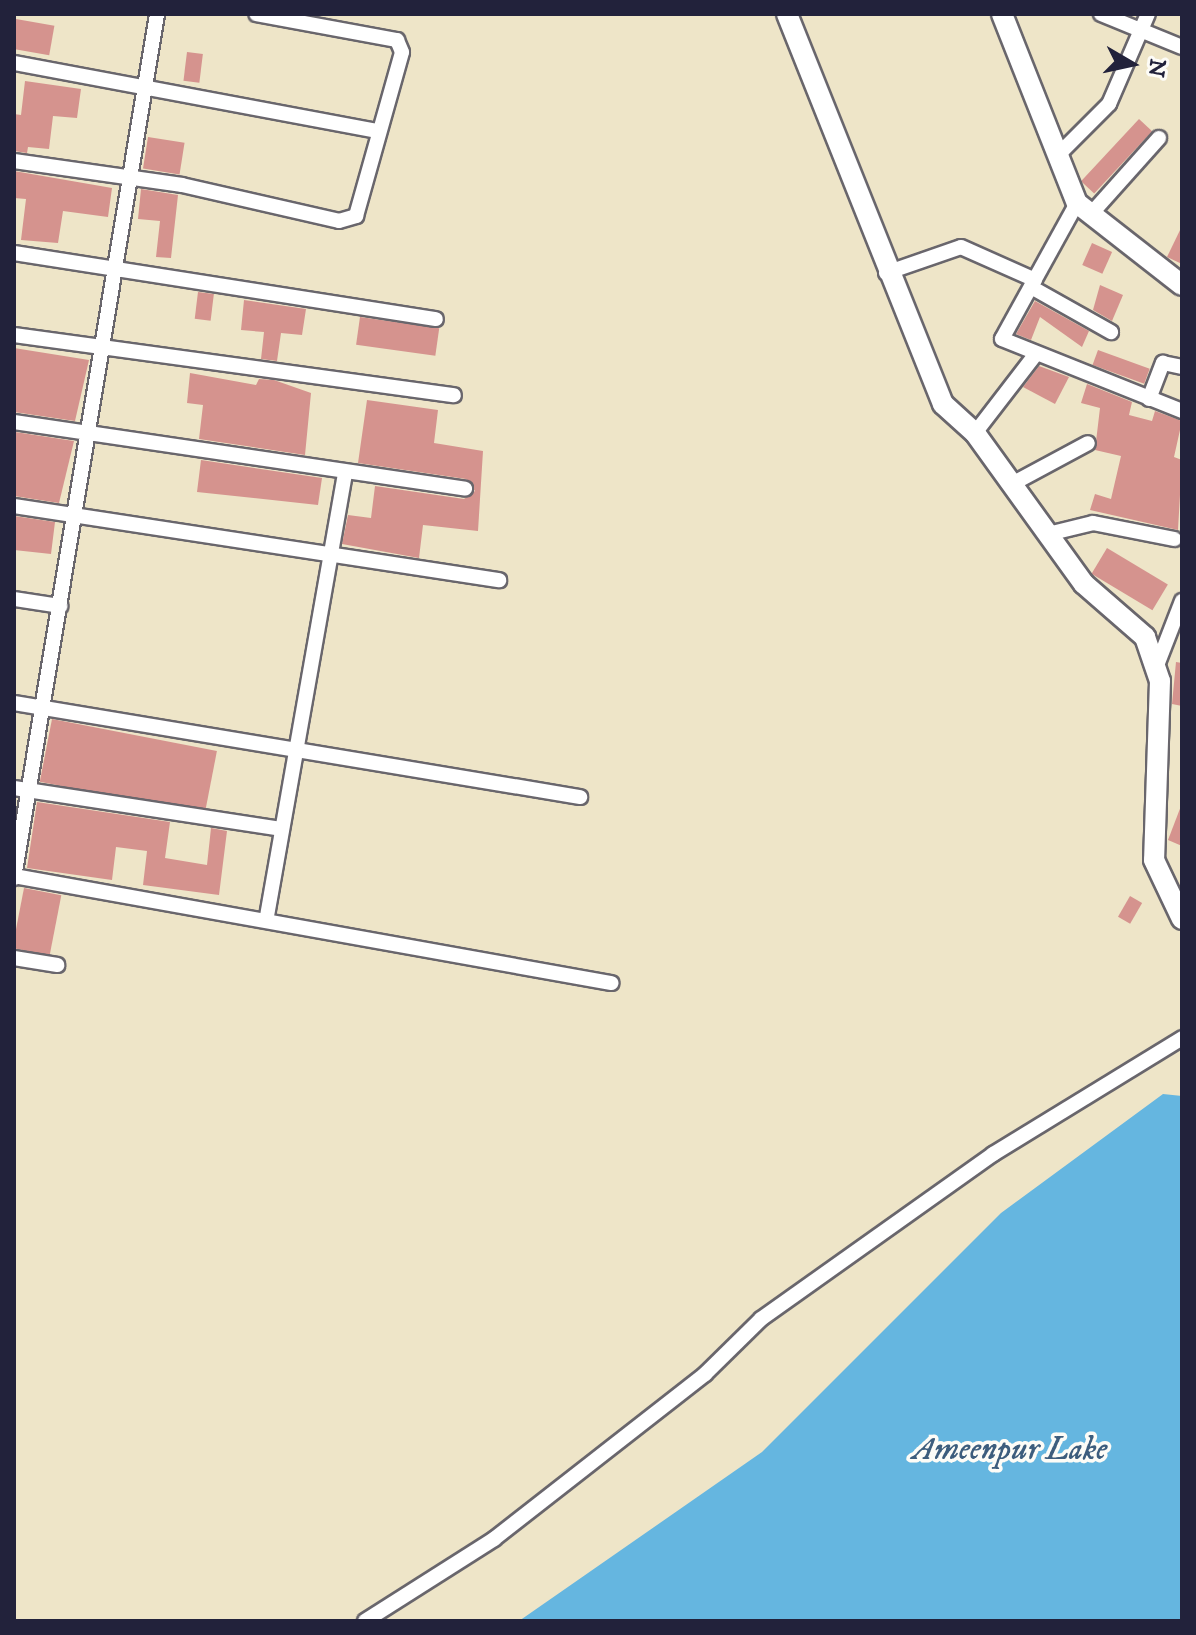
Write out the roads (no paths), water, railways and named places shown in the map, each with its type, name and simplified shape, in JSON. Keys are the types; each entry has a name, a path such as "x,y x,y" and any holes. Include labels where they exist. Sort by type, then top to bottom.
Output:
{"street":[{"path":"157,14 127,176 43,707 22,789 14,877 267,916 611,983"},
{"path":"14,161 127,176 351,220 361,212 378,131 402,52 397,40 329,20 256,14"},
{"path":"787,14 886,273 943,404 975,433 1084,584 1145,637 1156,668 1161,809 1154,860 1182,919"},
{"path":"1002,14 1084,208 1182,285"},
{"path":"1101,14 1182,47"},
{"path":"1059,154 1109,104 1148,14"},
{"path":"14,63 378,131"},
{"path":"1159,138 1084,208 1033,284 1002,339 1035,355 1182,411"},
{"path":"886,273 961,247 1033,284 1111,332"},
{"path":"14,253 436,319"},
{"path":"14,335 454,395"},
{"path":"975,433 1035,355"},
{"path":"1149,399 1163,363 1182,367"},
{"path":"14,422 465,489"},
{"path":"1012,484 1088,443"},
{"path":"267,916 345,472"},
{"path":"14,506 499,580"},
{"path":"1048,534 1093,523 1174,539"},
{"path":"14,599 60,606"},
{"path":"1156,668 1182,601"},
{"path":"14,703 580,797"},
{"path":"22,789 281,829"},
{"path":"14,958 57,965"},
{"path":"365,1621 494,1539 705,1374 774,1309 993,1154 1182,1038"}],"water":[{"name":"Ameenpur Lake","path":"1163,1094 1182,1096 1182,1621 519,1621 762,1452 1001,1213"}]}
